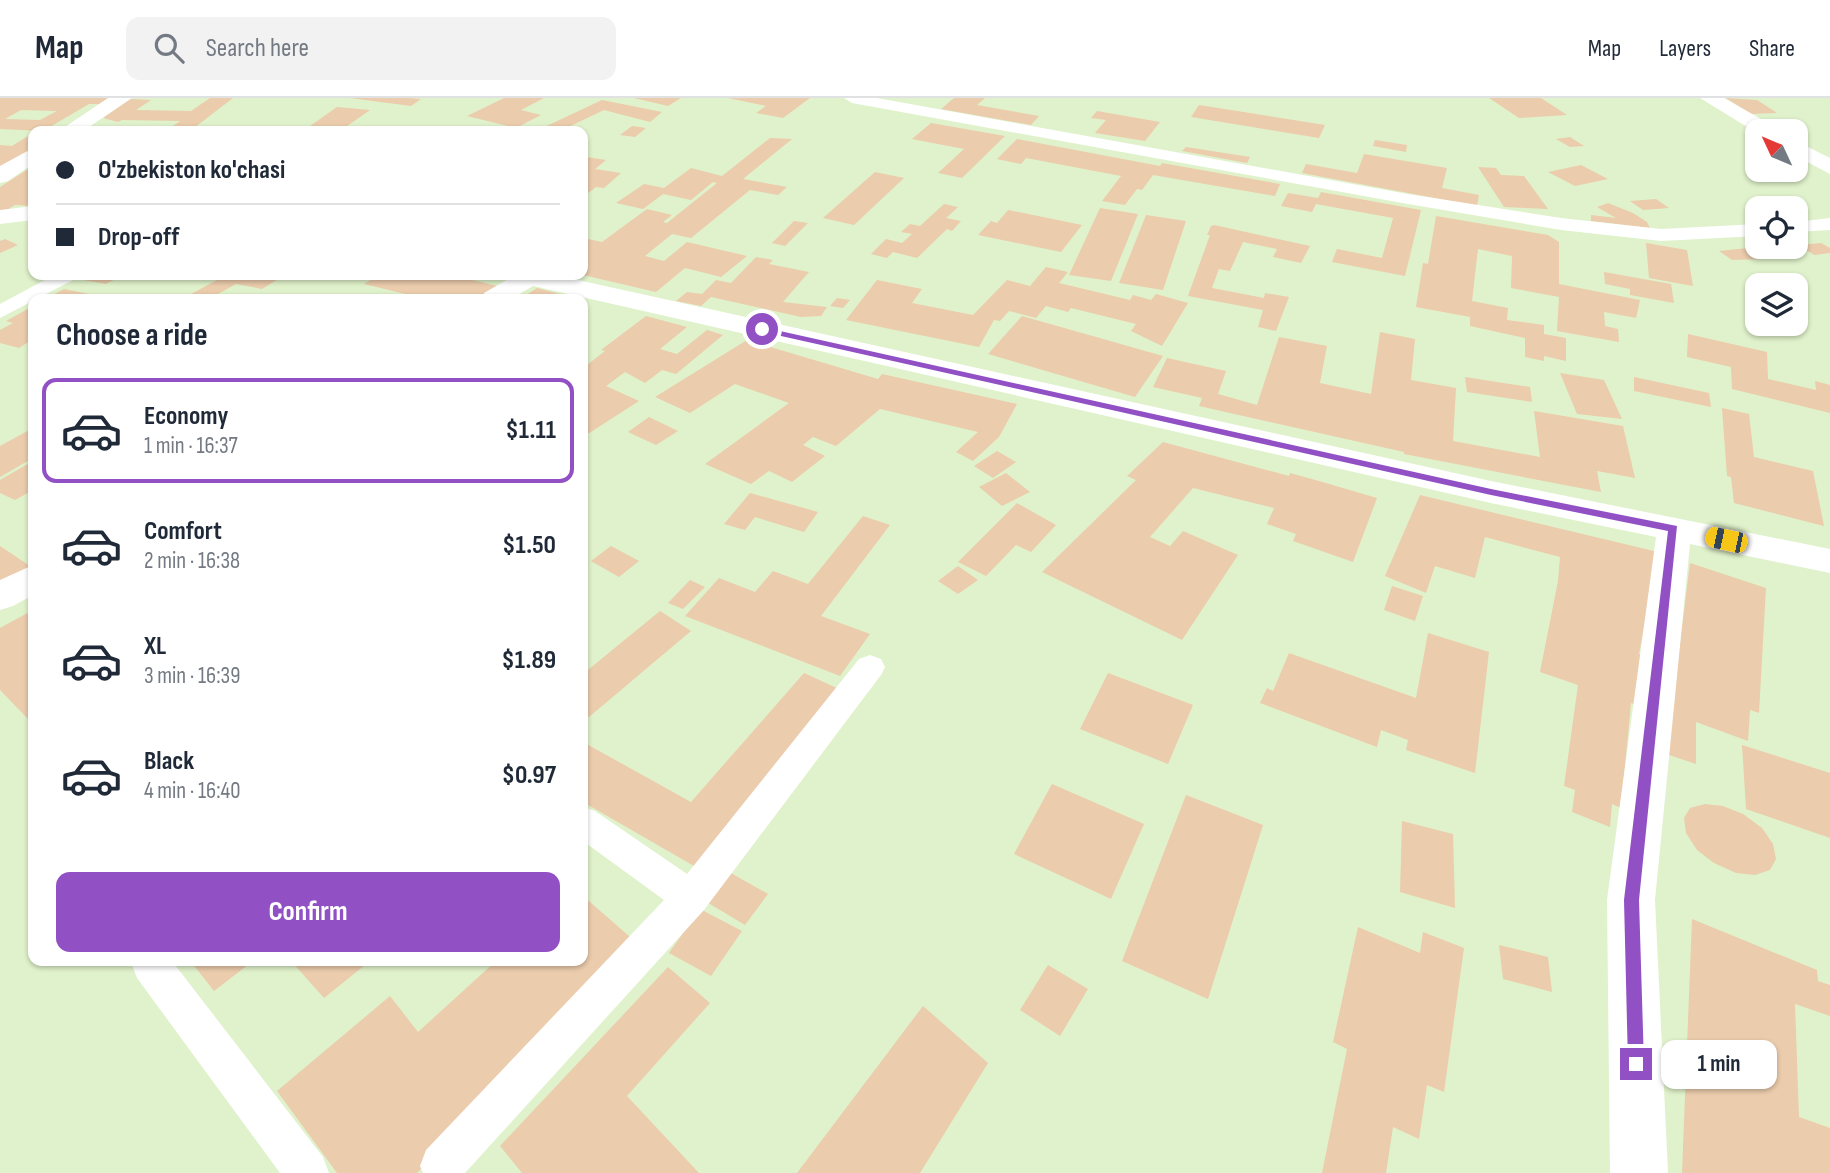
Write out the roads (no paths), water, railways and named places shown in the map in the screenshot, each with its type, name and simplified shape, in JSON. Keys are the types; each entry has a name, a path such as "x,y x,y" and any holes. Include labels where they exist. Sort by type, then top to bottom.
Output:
{"street":[{"path":"77,126 122,98"},
{"path":"1710,98 1747,119"},
{"path":"1808,154 1830,167"},
{"path":"0,176 28,157"},
{"path":"0,217 28,214"},
{"path":"500,294 519,280"},
{"path":"543,280 1491,492 1830,561"},
{"path":"1639,1173 1632,900 1674,528"},
{"path":"0,597 28,581"}],"lane":[{"path":"852,98 1408,200 1561,225 1661,235 1745,231"},
{"path":"1808,226 1830,225"},
{"path":"33,294 59,280"},
{"path":"0,312 28,297"},
{"path":"441,1171 691,898 870,667"},
{"path":"588,826 691,898"},
{"path":"152,966 307,1173"}]}
